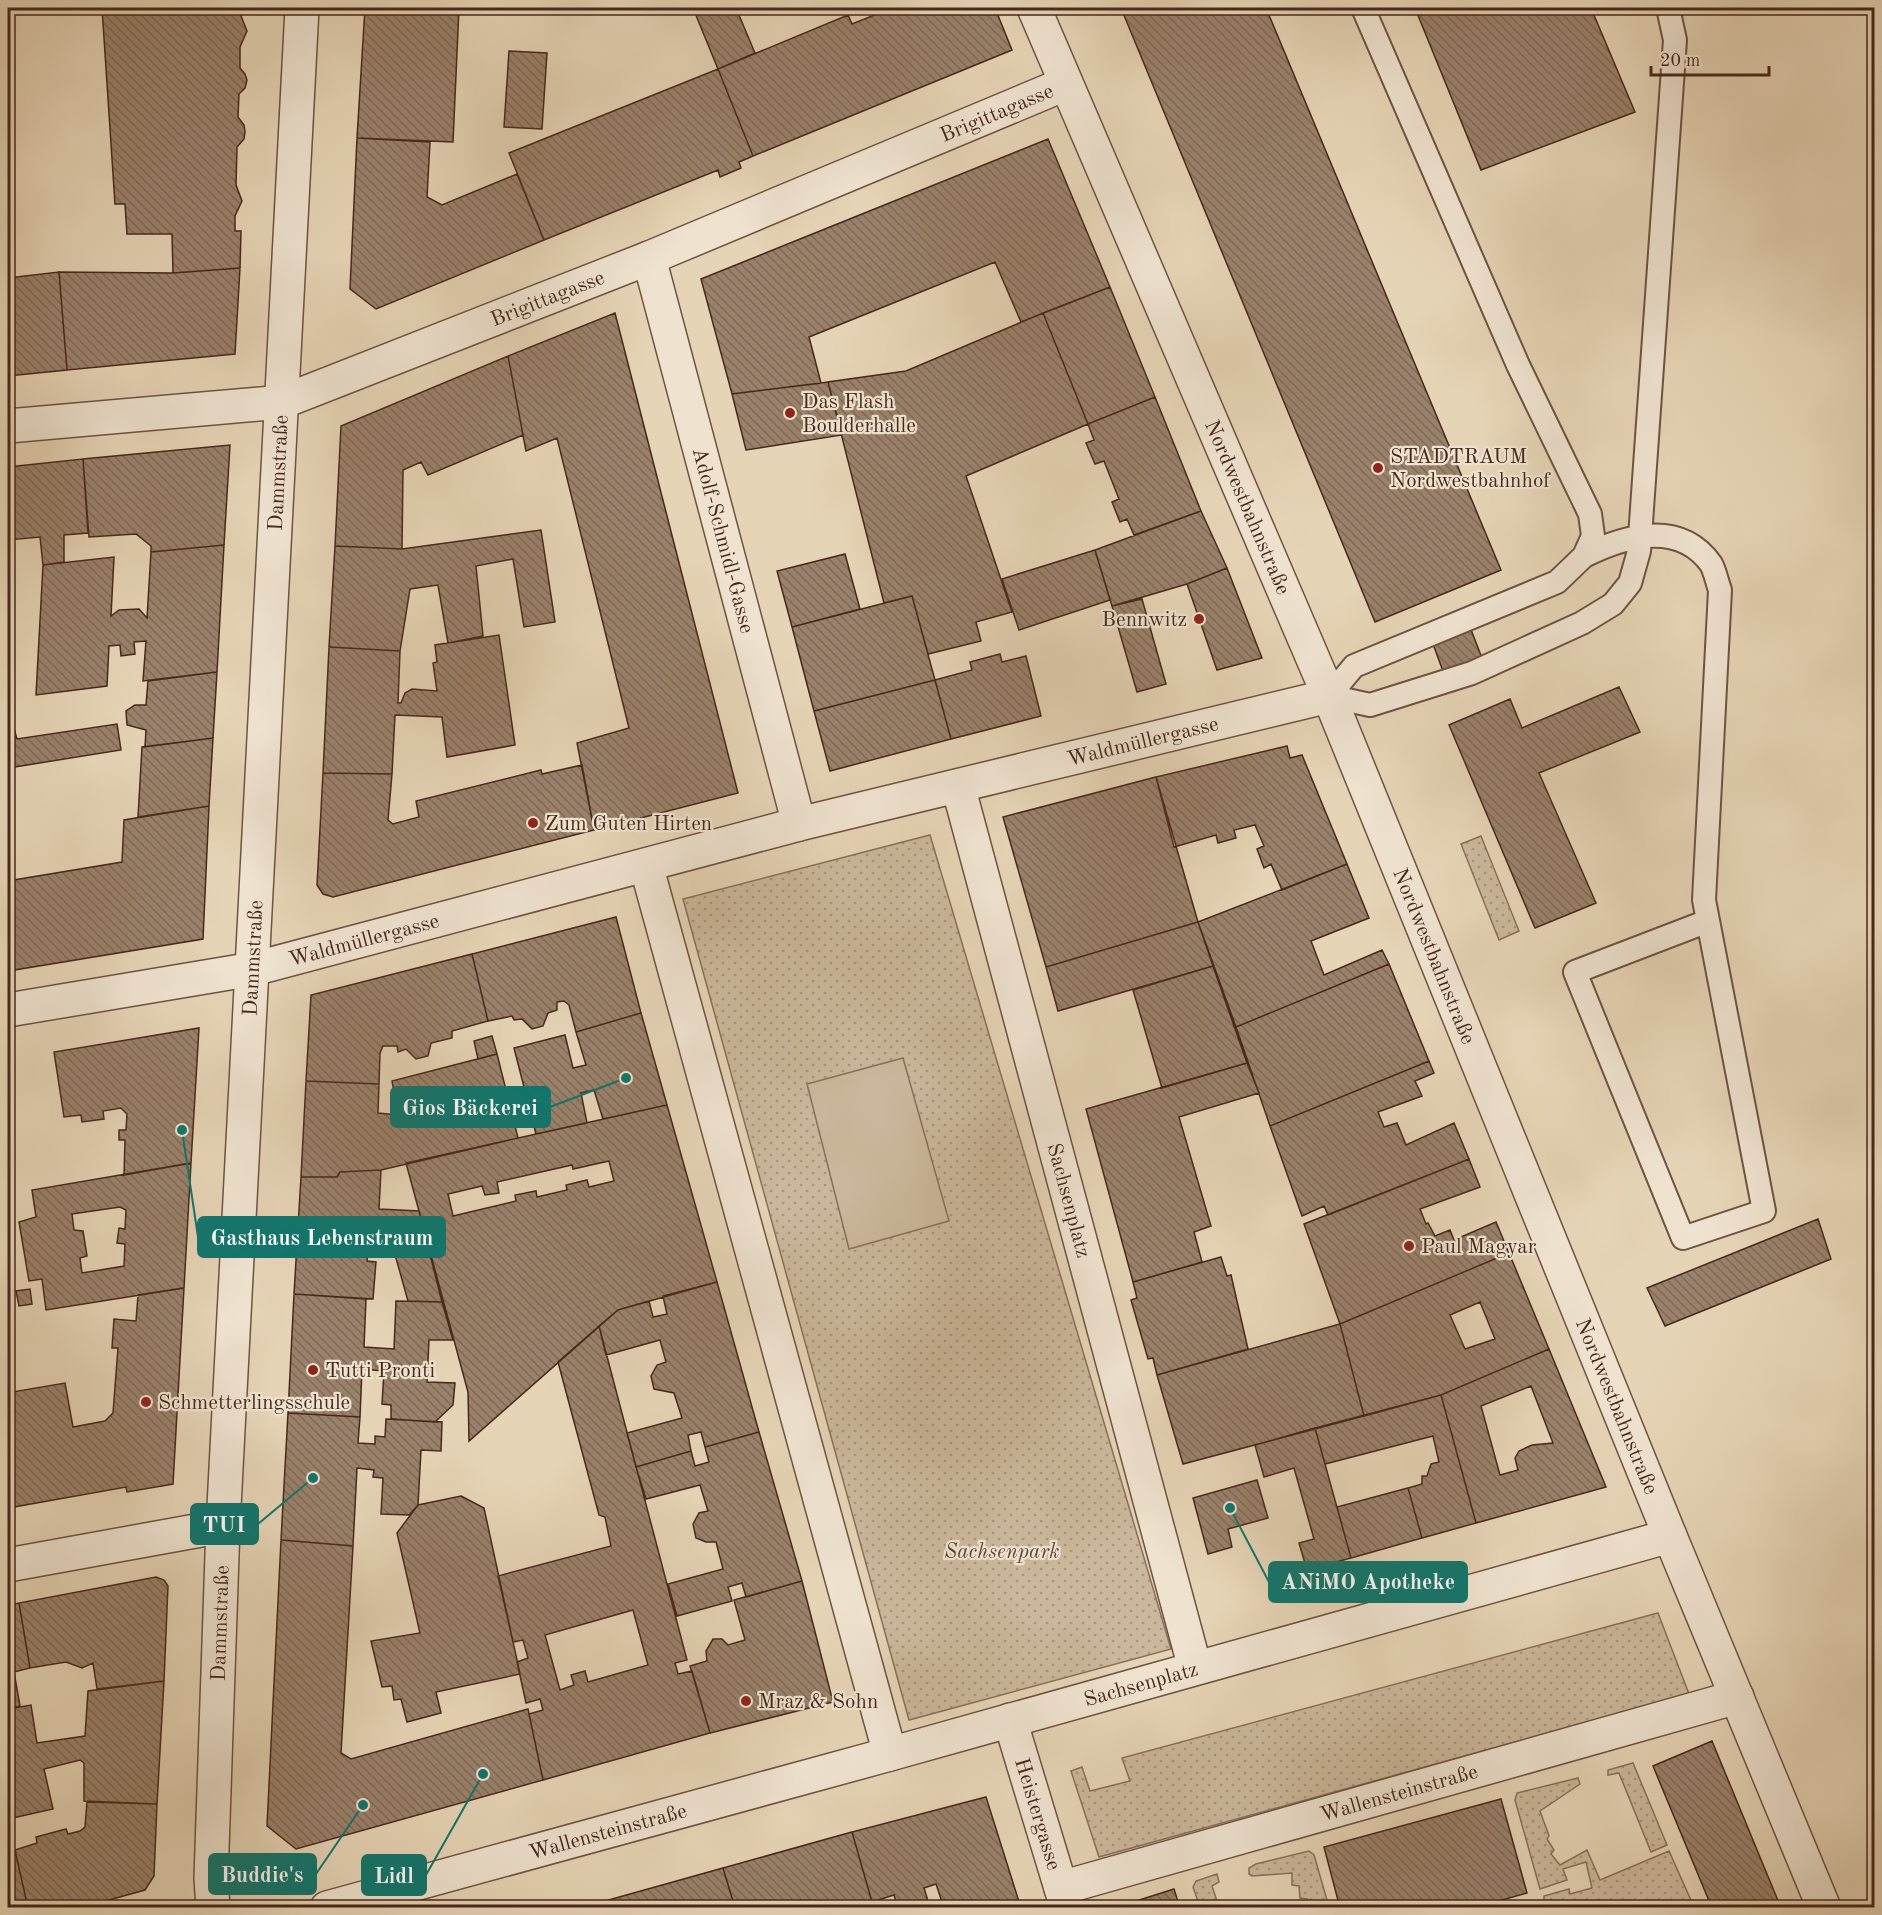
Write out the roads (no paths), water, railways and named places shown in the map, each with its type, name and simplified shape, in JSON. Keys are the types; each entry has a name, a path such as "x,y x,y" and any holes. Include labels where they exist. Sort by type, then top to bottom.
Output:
{"street":[{"name":"Dammstraße","path":"213,1908 211,1878 223,1526 253,969 275,491 282,402 302,8"},
{"name":"Nordwestbahnstraße","path":"1034,8 1329,696 1670,1536 1824,1908"},
{"name":"Brigittagasse","path":"8,426 282,402 649,258 1065,84"},
{"name":"Adolf-Schmidl-Gasse","path":"649,258 799,824"},
{"name":"Waldmüllergasse","path":"958,786 1329,696"},
{"path":"890,1754 646,865 799,824 958,786"},
{"name":"Sachsenplatz","path":"890,1754 1195,1668 958,786"},
{"name":"Waldmüllergasse","path":"8,1010 253,969 646,865"},
{"path":"8,1565 223,1526"},
{"path":"1195,1668 1670,1536"},
{"name":"Wallensteinstraße","path":"1064,1898 1737,1697"},
{"name":"Heistergasse","path":"1010,1720 1064,1898"},
{"name":"Wallensteinstraße","path":"327,1908 890,1754"}],"lane":[{"path":"1363,8 1518,365 1590,514 1593,536 1584,556"},
{"path":"1668,8 1675,40 1640,534 1639,551 1630,583 1614,604 1582,623 1472,673 1370,705 1329,696 1354,666 1557,582 1584,556 1612,542 1640,534 1664,536 1691,545 1711,564 1720,590 1704,900 1764,1211 1683,1238 1575,972 1708,921"}],"place":[{"name":"Das Flash Boulderhalle","path":"790,413"},
{"name":"STADTRAUM Nordwestbahnhof","path":"1378,468"},
{"name":"Bennwitz","path":"1199,619"},
{"name":"Zum Guten Hirten","path":"533,823"},
{"name":"Gios Bäckerei","path":"626,1078"},
{"name":"Gasthaus Lebenstraum","path":"182,1130"},
{"name":"Paul Magyar","path":"1409,1246"},
{"name":"Tutti Pronti","path":"313,1370"},
{"name":"Schmetterlingsschule","path":"146,1402"},
{"name":"TUI","path":"313,1478"},
{"name":"ANiMO Apotheke","path":"1230,1508"},
{"name":"Mraz & Sohn","path":"746,1701"},
{"name":"Lidl","path":"483,1774"},
{"name":"Buddie's","path":"363,1805"}],"park label":[{"name":"Sachsenpark","path":"1002,1551"}]}
